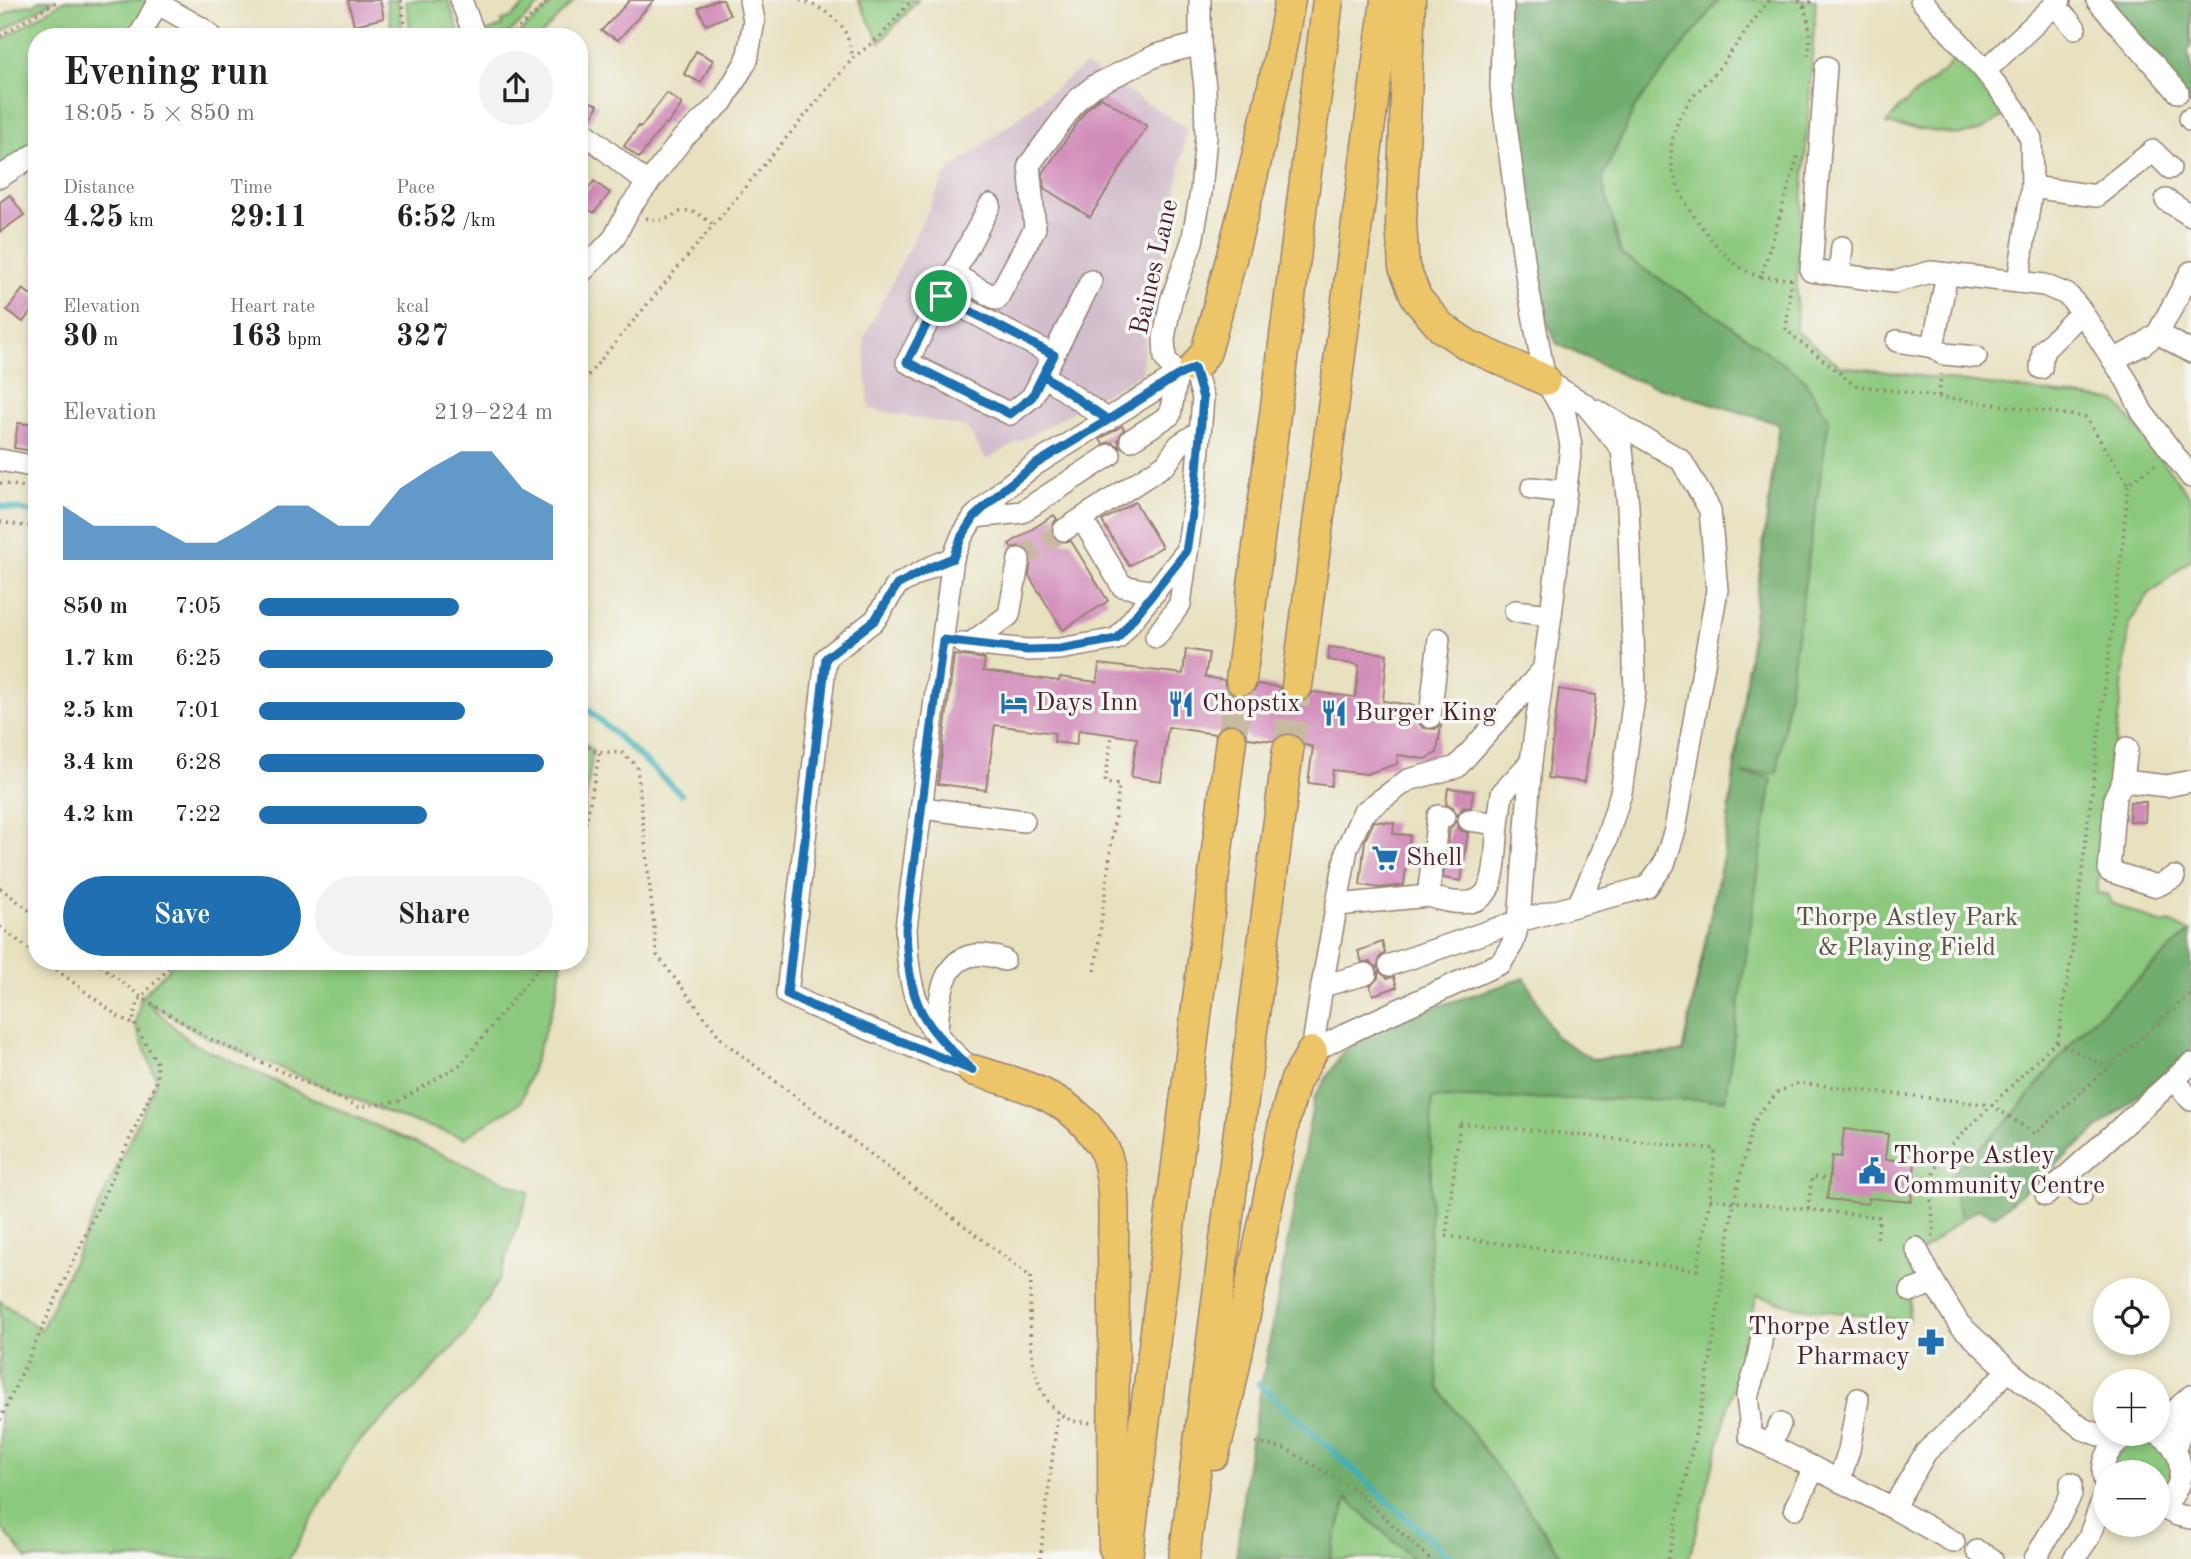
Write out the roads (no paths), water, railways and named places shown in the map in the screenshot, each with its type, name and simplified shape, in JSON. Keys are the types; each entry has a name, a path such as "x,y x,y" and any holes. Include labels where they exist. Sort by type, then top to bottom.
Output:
{"highway":[{"path":"1185,372 1206,352 1241,225 1280,59 1290,0"},
{"path":"1241,680 1328,0"},
{"path":"1297,686 1386,0"},
{"path":"1410,0 1401,223 1404,267 1417,299 1441,327 1468,345 1545,380"},
{"path":"1127,1559 1231,740"},
{"path":"1186,1559 1288,750"},
{"path":"1186,1559 1229,1393 1285,1118 1294,1082 1312,1052"},
{"path":"972,1070 1027,1086 1060,1101 1087,1124 1104,1149 1112,1183 1115,1317 1112,1462 1114,1559"}],"street":[{"path":"461,0 472,28"},
{"path":"588,265 614,238 630,207 683,138 722,102 747,60 754,21 750,0"},
{"name":"Baines Lane","path":"1156,638 1180,604 1195,495 1203,398 1185,372 1165,358 1164,338 1171,301 1192,242 1201,192 1206,136 1200,0"},
{"path":"1312,1052 1501,963 1513,943 1518,921 1531,762 1571,446 1565,414 1545,380 1527,281 1501,88 1503,0"},
{"path":"1921,0 1985,71 2015,109 2031,139 2032,187 2018,282"},
{"path":"2097,0 2178,92"},
{"path":"144,28 158,1 201,28"},
{"path":"1985,71 2058,2 2075,27"},
{"path":"953,274 997,299 1035,228 1029,165 1077,100 1094,86 1157,55 1200,44"},
{"path":"1817,64 1801,275 1839,275 1894,282 1931,272 2044,285 2068,295 2113,360 2142,412 2191,477"},
{"path":"588,136 648,184"},
{"path":"2032,187 2096,196 2153,151 2170,168"},
{"path":"0,177 28,159"},
{"path":"2166,200 2191,216"},
{"path":"990,205 907,362 1010,414 1032,397 1091,281"},
{"path":"1839,275 1842,247"},
{"path":"2113,360 2142,345 2158,332 2191,272"},
{"path":"1939,357 1947,274"},
{"path":"941,296 1054,355"},
{"path":"2041,368 2043,351 2082,312"},
{"path":"2158,332 2191,352"},
{"path":"1897,341 1939,357 1976,357"},
{"path":"972,1070 937,1035 922,1012 907,956 906,928 953,558 974,517 1005,488 1036,464 1185,372"},
{"path":"1131,440 1170,415 1185,372"},
{"path":"1043,375 1108,420"},
{"path":"1390,965 1518,921 1647,887 1664,864 1675,830 1717,590 1710,510 1681,460 1545,380"},
{"path":"1578,905 1603,850 1621,793 1635,690 1628,506 1622,449 1586,405"},
{"path":"1155,592 1122,586 1073,525 1166,464 1179,445 1199,432"},
{"path":"974,517 1022,512 1110,454"},
{"path":"0,460 28,465"},
{"path":"1532,488 1566,492"},
{"path":"943,640 1027,650 1060,649 1117,639 1186,552"},
{"path":"953,558 897,585 875,620 826,658 787,994 972,1070"},
{"path":"970,643 1009,615 1019,559"},
{"path":"1515,611 1551,615"},
{"path":"1430,717 1439,639"},
{"path":"1312,1052 1348,848 1363,813 1408,780 1457,767 1542,671"},
{"path":"2127,748 2123,780 2115,797 2109,871 2157,886 2174,877"},
{"path":"1338,905 1428,896 1449,903 1471,904 1485,895 1493,877 1502,793 1531,762"},
{"path":"2123,780 2167,786 2191,781"},
{"path":"922,808 1024,821"},
{"path":"1428,896 1438,816 1444,817"},
{"path":"1469,820 1498,824"},
{"path":"937,1035 938,1008 944,979 949,970 972,955 988,954 1004,960"},
{"path":"1322,986 1366,974"},
{"path":"2046,1195 2191,1064"},
{"path":"2174,1079 2191,1100"},
{"path":"2065,1179 2081,1195"},
{"path":"1916,1248 1959,1324 2008,1370 2083,1429 2097,1460"},
{"path":"1911,1292 1934,1283"},
{"path":"1764,1325 1757,1364 1747,1397 1749,1435 1954,1542"},
{"path":"1893,1508 1926,1452 1964,1417 2008,1370"},
{"path":"2170,1414 2191,1396"},
{"path":"2175,1450 2191,1396"},
{"path":"1839,1481 1849,1450 1858,1399"},
{"path":"1770,1445 1780,1424"},
{"path":"2083,1429 2093,1431"},
{"path":"2170,1442 2180,1464 2186,1489 2170,1496"},
{"path":"1795,1507 1814,1468"},
{"path":"2035,1559 2067,1503 2071,1494 2071,1483"},
{"path":"2170,1512 2191,1518"},
{"path":"2074,1559 2093,1528"}],"waterway":[{"path":"0,506 28,511"},
{"path":"588,709 681,794"},
{"path":"1259,1384 1452,1559"}],"tunnel":[{"path":"1019,559 1064,530"},
{"path":"1231,740 1241,680"},
{"path":"1288,750 1297,686"}],"place":[{"name":"Days Inn","path":"1014,703"},
{"name":"Chopstix","path":"1181,704"},
{"name":"Burger King","path":"1334,713"},
{"name":"Shell","path":"1385,858"},
{"name":"Thorpe Astley Community Centre","path":"1872,1171"},
{"name":"Thorpe Astley Pharmacy","path":"1931,1342"}],"park label":[{"name":"Thorpe Astley Park & Playing Field","path":"1907,933"}]}
